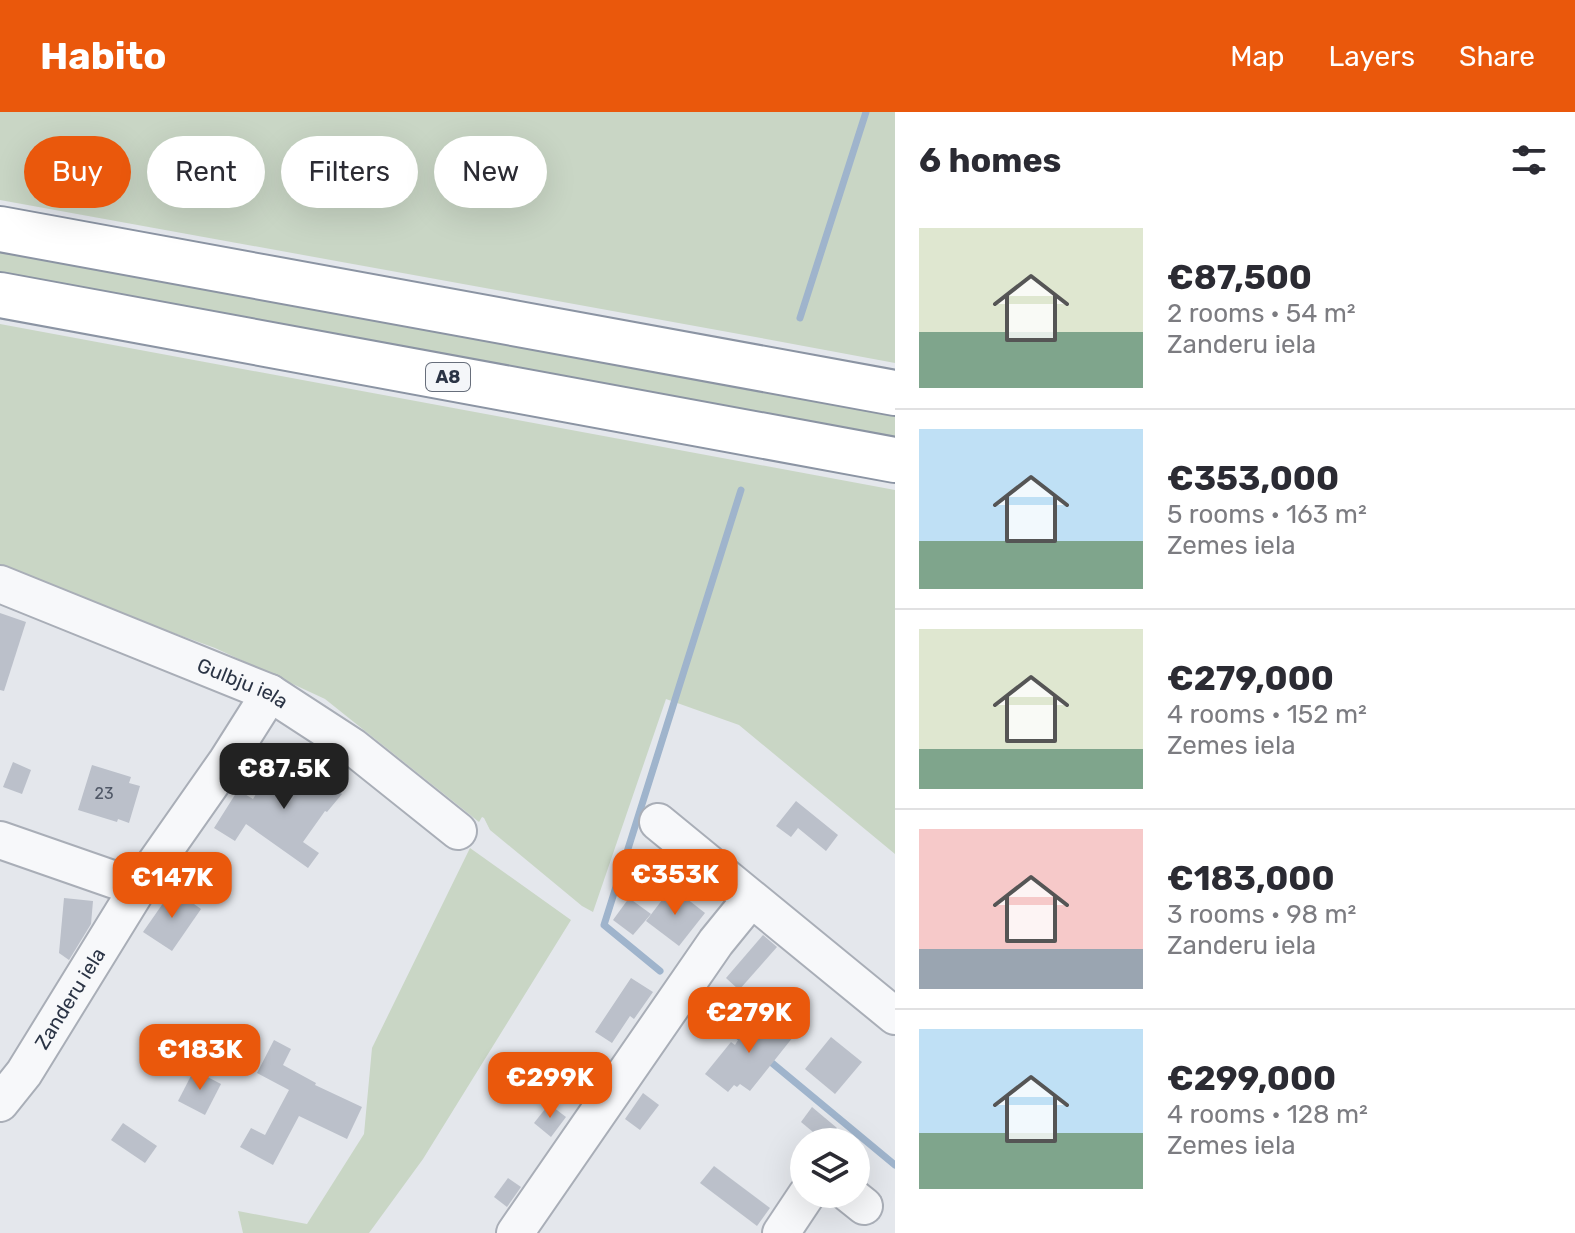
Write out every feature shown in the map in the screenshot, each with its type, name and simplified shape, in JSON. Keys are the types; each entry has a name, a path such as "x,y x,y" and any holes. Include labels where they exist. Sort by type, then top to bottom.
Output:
{"highway":[{"path":"0,229 895,393"},
{"name":"A8","path":"0,295 895,460"}],"street":[{"name":"Gulbju iela","path":"0,584 270,693 353,747 458,831"},
{"name":"Zanderu iela","path":"0,1103 24,1073 138,888 227,761 270,693"},
{"path":"658,822 895,1016"},
{"path":"0,840 138,888"},
{"path":"515,1233 716,942 751,899"},
{"path":"781,1233 798,1208"}],"green space":[{"path":"0,112 895,112 895,363 44,208 131,208 131,136 24,136 24,204 0,200"},
{"path":"0,247 895,414 895,440 0,277"},
{"path":"0,324 895,490 895,854 739,725 666,699 593,912 490,830 484,818 479,822 325,699 215,648 0,570"},
{"path":"470,848 571,920 423,1159 369,1233 243,1233 238,1211 307,1224 364,1134 372,1048"}],"building":[{"path":"0,613 26,622 4,691 0,690"},
{"path":"303,751 319,761 313,772 342,794 325,811 303,842 319,853 308,868 246,824 235,841 214,828 238,790 253,799 262,784 278,793"},
{"path":"13,762 31,770 22,794 3,787"},
{"path":"92,765 131,777 129,783 140,786 129,823 78,810"},
{"path":"796,801 838,835 826,851 798,828 791,837 776,826"},
{"path":"672,887 705,913 679,946 646,921"},
{"path":"173,889 201,909 172,951 143,932"},
{"path":"64,898 93,901 91,924 69,960 59,953"},
{"path":"629,898 651,914 633,935 613,920"},
{"path":"763,935 777,947 739,990 726,978"},
{"path":"631,978 653,992 634,1019 630,1016 612,1043 595,1032"},
{"path":"755,1013 793,1037 750,1091 740,1084 737,1087 734,1085 728,1092 705,1074 731,1042 735,1045"},
{"path":"831,1037 862,1062 835,1094 805,1069"},
{"path":"274,1040 291,1049 283,1065 315,1085 362,1107 347,1139 299,1116 273,1165 240,1147 251,1128 265,1135 289,1090 257,1073"},
{"path":"194,1070 221,1084 205,1115 178,1101"},
{"path":"643,1093 659,1105 640,1130 625,1119"},
{"path":"549,1104 566,1117 551,1137 534,1123"},
{"path":"812,1107 837,1128 808,1128 801,1122"},
{"path":"123,1123 157,1146 145,1163 111,1140"},
{"path":"714,1166 770,1208 757,1226 700,1183"},
{"path":"508,1178 521,1187 507,1207 494,1197"}],"waterway":[{"path":"800,318 866,112"},
{"path":"660,971 604,925 741,490"},
{"path":"693,999 747,1043"},
{"path":"766,1058 895,1165"}]}
